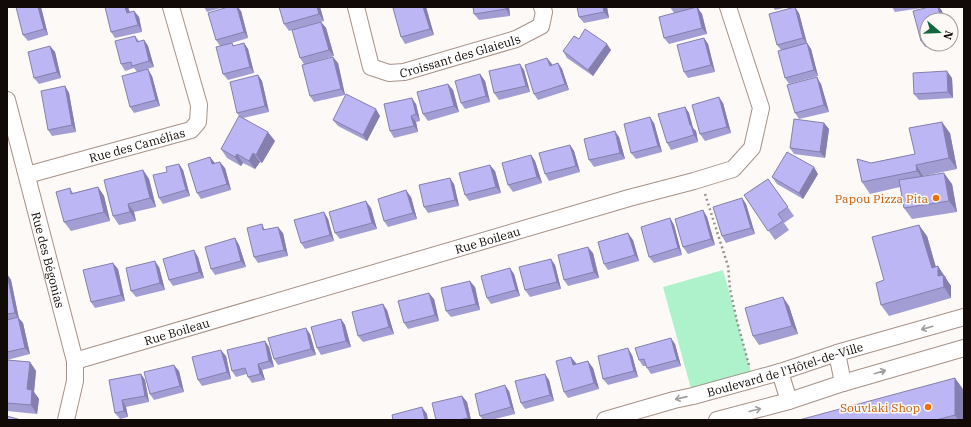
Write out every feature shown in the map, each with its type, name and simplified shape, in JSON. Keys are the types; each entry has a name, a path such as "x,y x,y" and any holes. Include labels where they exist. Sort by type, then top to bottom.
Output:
{"street":[{"name":"Rue des Camélias","path":"26,175 191,130 198,122 200,105 171,7"},
{"name":"Croissant des Glaieuls","path":"356,7 371,67 389,73 404,72 516,39 541,26 544,12 542,7"},
{"name":"Rue Boileau","path":"75,360 621,200 733,169 752,148 761,108 728,7"},
{"name":"Rue des Bégonias","path":"7,100 75,360 75,381 66,420"},
{"name":"Boulevard de l'Hôtel-de-Ville","path":"605,420 780,372 836,353 964,317"},
{"path":"717,420 789,401 843,383 964,348"},
{"path":"836,353 843,383"},
{"path":"780,372 789,401"}],"path":[{"path":"700,179 728,266 730,289 737,321 753,379"}],"green space":[{"path":"723,270 753,379 693,396 663,287"}],"building":[{"path":"16,7 38,7 44,29 23,35"},
{"path":"105,7 125,7 127,13 134,11 138,25 111,32"},
{"path":"228,7 237,7 244,32 216,40 208,13"},
{"path":"279,7 317,7 319,14 284,24"},
{"path":"423,7 430,29 401,37 393,8"},
{"path":"473,7 506,7 506,9 474,14"},
{"path":"577,7 603,7 604,12 579,17"},
{"path":"697,7 702,28 664,38 659,17"},
{"path":"795,7 803,38 777,45 769,14"},
{"path":"929,7 938,7 939,12 919,12 919,34 913,11"},
{"path":"321,22 329,50 300,58 292,30"},
{"path":"585,29 607,44 588,70 563,51 574,36 579,39"},
{"path":"135,36 137,42 144,40 149,61 132,66 131,62 121,64 115,41"},
{"path":"704,38 711,65 684,72 677,45"},
{"path":"232,43 233,46 244,43 250,67 223,74 216,47"},
{"path":"807,43 814,70 785,78 778,51"},
{"path":"50,46 57,72 34,78 28,52"},
{"path":"333,57 341,89 310,96 302,65"},
{"path":"547,58 550,66 558,63 565,84 534,94 525,65"},
{"path":"520,64 526,86 494,93 489,71"},
{"path":"148,69 156,100 130,107 122,76"},
{"path":"947,71 948,92 914,94 913,73"},
{"path":"480,74 486,96 461,103 455,81"},
{"path":"258,75 265,106 237,113 230,82"},
{"path":"817,77 824,105 795,113 787,85"},
{"path":"448,84 454,106 423,114 417,92"},
{"path":"65,86 72,125 48,130 41,91"},
{"path":"346,94 376,109 363,135 333,120"},
{"path":"719,97 727,127 700,134 692,105"},
{"path":"412,98 416,114 411,116 414,126 390,131 384,104"},
{"path":"685,107 694,135 667,143 658,114"},
{"path":"239,116 268,132 256,155 253,153 249,161 237,154 235,157 221,149"},
{"path":"650,117 658,146 631,153 624,124"},
{"path":"794,119 824,123 820,152 790,148"},
{"path":"942,122 949,158 916,165 917,171 862,182 857,159 871,163 915,154 909,128"},
{"path":"615,131 620,153 589,160 584,139"},
{"path":"570,145 576,166 545,174 539,153"},
{"path":"787,152 814,167 799,193 772,177"},
{"path":"531,155 537,177 508,185 502,163"},
{"path":"210,157 212,164 220,162 227,184 197,193 188,164"},
{"path":"179,164 186,190 159,198 153,175 167,172 166,167"},
{"path":"490,165 496,187 465,195 459,173"},
{"path":"143,170 150,198 128,204 130,212 113,216 104,180"},
{"path":"944,173 949,201 904,208 899,180"},
{"path":"450,178 455,200 424,207 419,185"},
{"path":"768,179 788,207 778,214 783,221 768,231 744,195"},
{"path":"98,187 104,212 64,222 56,192 70,188 71,194"},
{"path":"406,190 413,213 384,221 378,199"},
{"path":"742,198 751,228 722,236 713,207"},
{"path":"366,201 372,223 335,233 329,212"},
{"path":"703,210 711,239 683,247 675,219"},
{"path":"324,212 330,235 301,243 294,220"},
{"path":"670,218 678,248 649,257 641,227"},
{"path":"262,224 263,230 278,227 284,250 254,257 247,228"},
{"path":"919,225 932,268 938,266 938,276 943,275 944,287 881,305 876,283 884,280 872,237"},
{"path":"628,233 635,255 604,264 598,242"},
{"path":"235,238 241,261 211,269 205,247"},
{"path":"588,247 594,272 564,280 558,255"},
{"path":"194,250 199,272 169,280 163,259"},
{"path":"551,259 557,282 525,290 519,267"},
{"path":"155,261 160,283 131,291 126,268"},
{"path":"113,263 121,295 91,302 83,270"},
{"path":"510,268 516,290 487,298 481,276"},
{"path":"7,274 15,313 7,314"},
{"path":"470,281 476,304 446,311 441,288"},
{"path":"429,293 435,315 404,323 398,301"},
{"path":"783,297 792,326 753,336 745,308"},
{"path":"383,304 389,327 358,336 352,312"},
{"path":"18,317 25,348 7,352 7,320"},
{"path":"341,319 346,341 317,348 311,327"},
{"path":"306,328 311,349 274,359 268,338"},
{"path":"671,338 677,360 647,368 644,359 639,360 635,348"},
{"path":"265,341 269,361 258,364 260,374 248,377 245,368 232,371 227,350"},
{"path":"628,348 634,371 603,379 598,356"},
{"path":"221,350 227,372 198,380 192,357"},
{"path":"571,357 573,365 588,361 594,383 564,392 556,361"},
{"path":"7,360 30,362 27,389 32,390 31,405 7,403"},
{"path":"174,365 180,386 150,394 144,372"},
{"path":"141,374 145,396 122,400 124,411 115,413 109,380"},
{"path":"545,374 550,395 521,403 515,381"},
{"path":"955,378 955,415 936,420 799,420"},
{"path":"505,385 511,407 480,416 475,394"},
{"path":"462,396 468,418 459,420 436,420 432,403"},
{"path":"422,407 425,420 393,420 392,415"},
{"path":"7,416 21,420 7,420"}],"place":[{"name":"Papou Pizza Pita","path":"936,198"},
{"name":"Souvlaki Shop","path":"928,407"}]}
